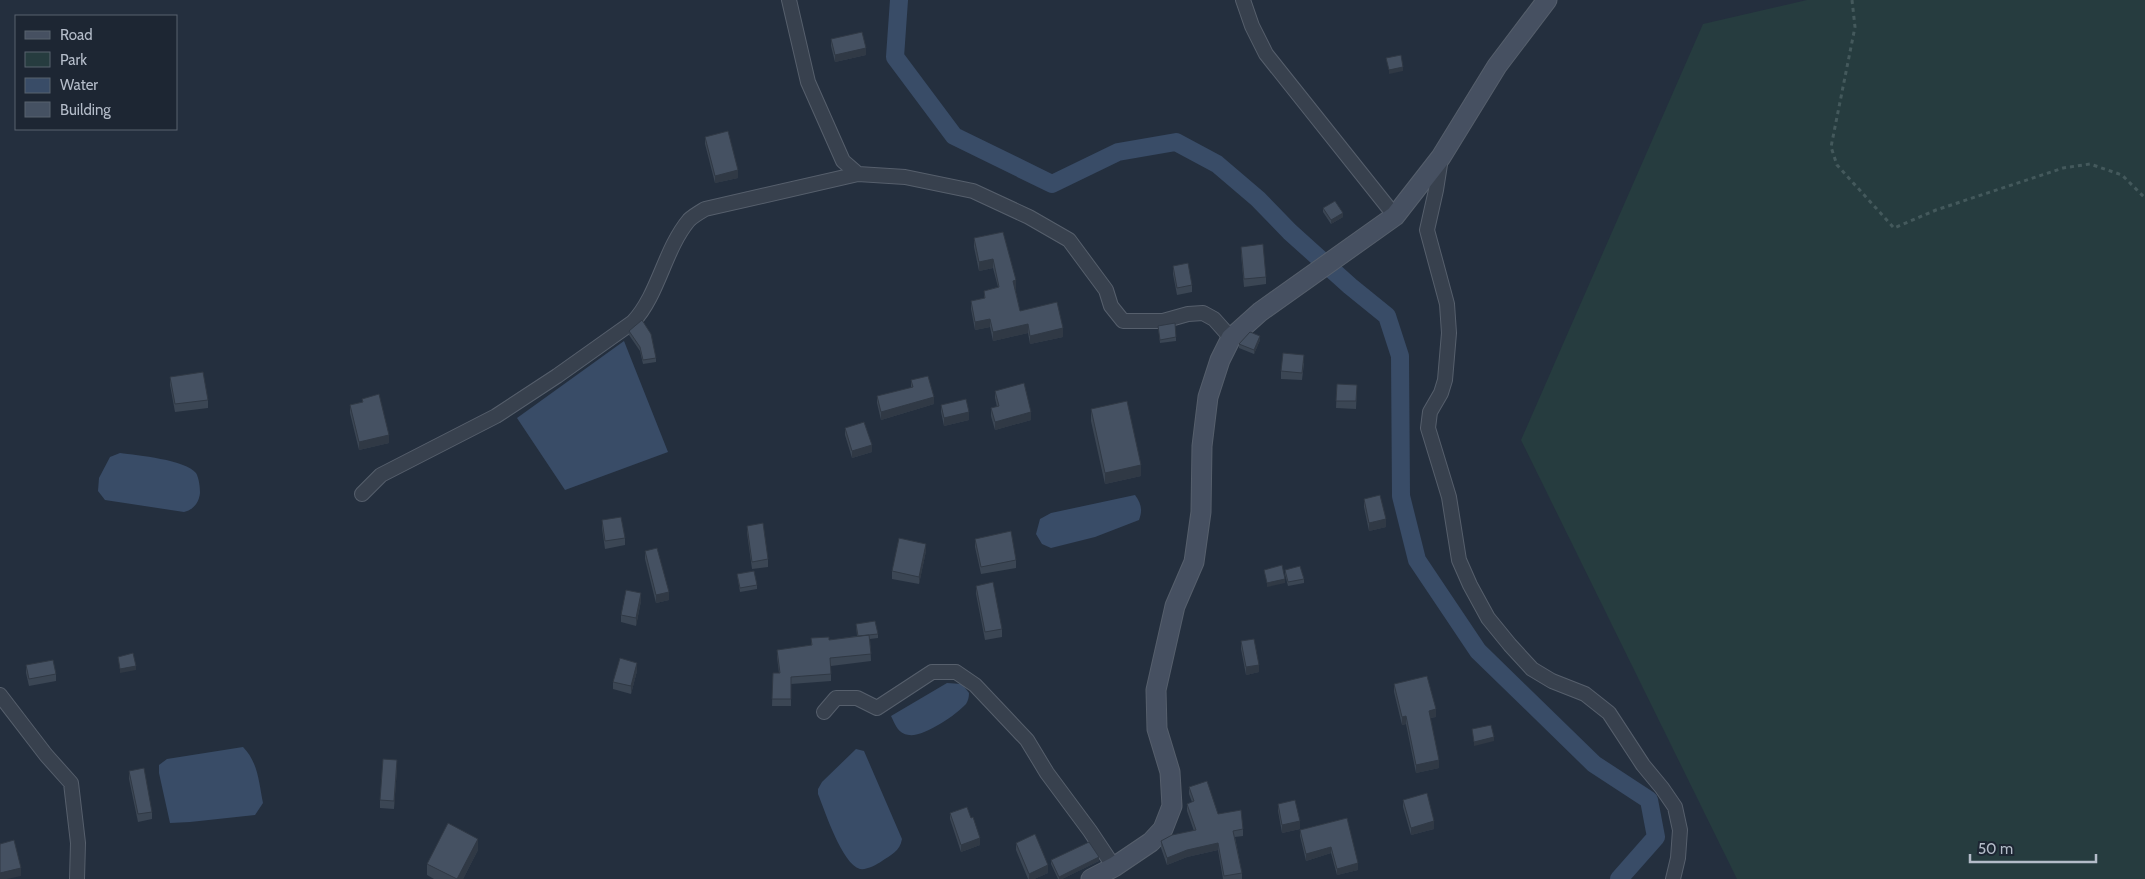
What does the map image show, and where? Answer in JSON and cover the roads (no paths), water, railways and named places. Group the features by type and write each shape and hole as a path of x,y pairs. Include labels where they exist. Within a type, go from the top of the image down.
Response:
{"street":[{"path":"790,0 808,82 843,162 858,174"},
{"path":"1243,0 1252,26 1266,54 1395,216"},
{"path":"1091,879 1114,867 1151,842 1163,829 1172,806 1170,772 1157,729 1156,690 1175,606 1194,562 1201,512 1202,446 1208,397 1220,360 1231,338 1260,312 1395,216 1441,157 1496,66 1547,0"},
{"path":"1441,157 1427,230 1447,304 1449,332 1446,380 1430,412 1428,428 1449,497 1459,560 1488,618 1510,645 1532,669 1585,694 1609,713 1675,807 1680,830 1678,858 1673,879"},
{"path":"362,494 381,475 496,416 557,376 633,322 643,311 666,259 690,219 705,209 858,174 905,176 973,191 1029,217 1069,240 1106,290 1111,306 1123,321 1163,321 1188,314 1203,313 1214,320 1231,338"},
{"path":"824,712 836,698 857,698 877,708 932,672 956,672 975,685 1027,740 1047,773 1114,867"},
{"path":"0,695 46,755 71,782 78,843 77,879"}],"water":[{"path":"624,341 668,452 565,490 517,418"},
{"path":"120,453 172,461 191,468 198,477 200,493 197,503 193,508 184,512 105,500 98,491 99,478 110,457"},
{"path":"1135,495 1141,507 1139,520 1095,537 1051,548 1042,544 1036,534 1040,519 1051,513"},
{"path":"947,683 962,684 969,693 966,704 948,719 923,733 909,735 902,733 891,716"},
{"path":"243,747 252,759 259,780 263,803 255,815 170,823 159,765 167,759"},
{"path":"856,749 864,751 902,839 899,847 892,855 874,866 863,869 853,865 841,848 818,794 818,789 822,782"}],"waterway":[{"path":"899,0 895,57 954,136 1052,184 1118,152 1176,142 1217,164 1258,199 1290,232 1350,286 1387,316 1400,356 1401,496 1417,560 1478,651 1594,764 1649,800 1656,837 1619,879"}]}
